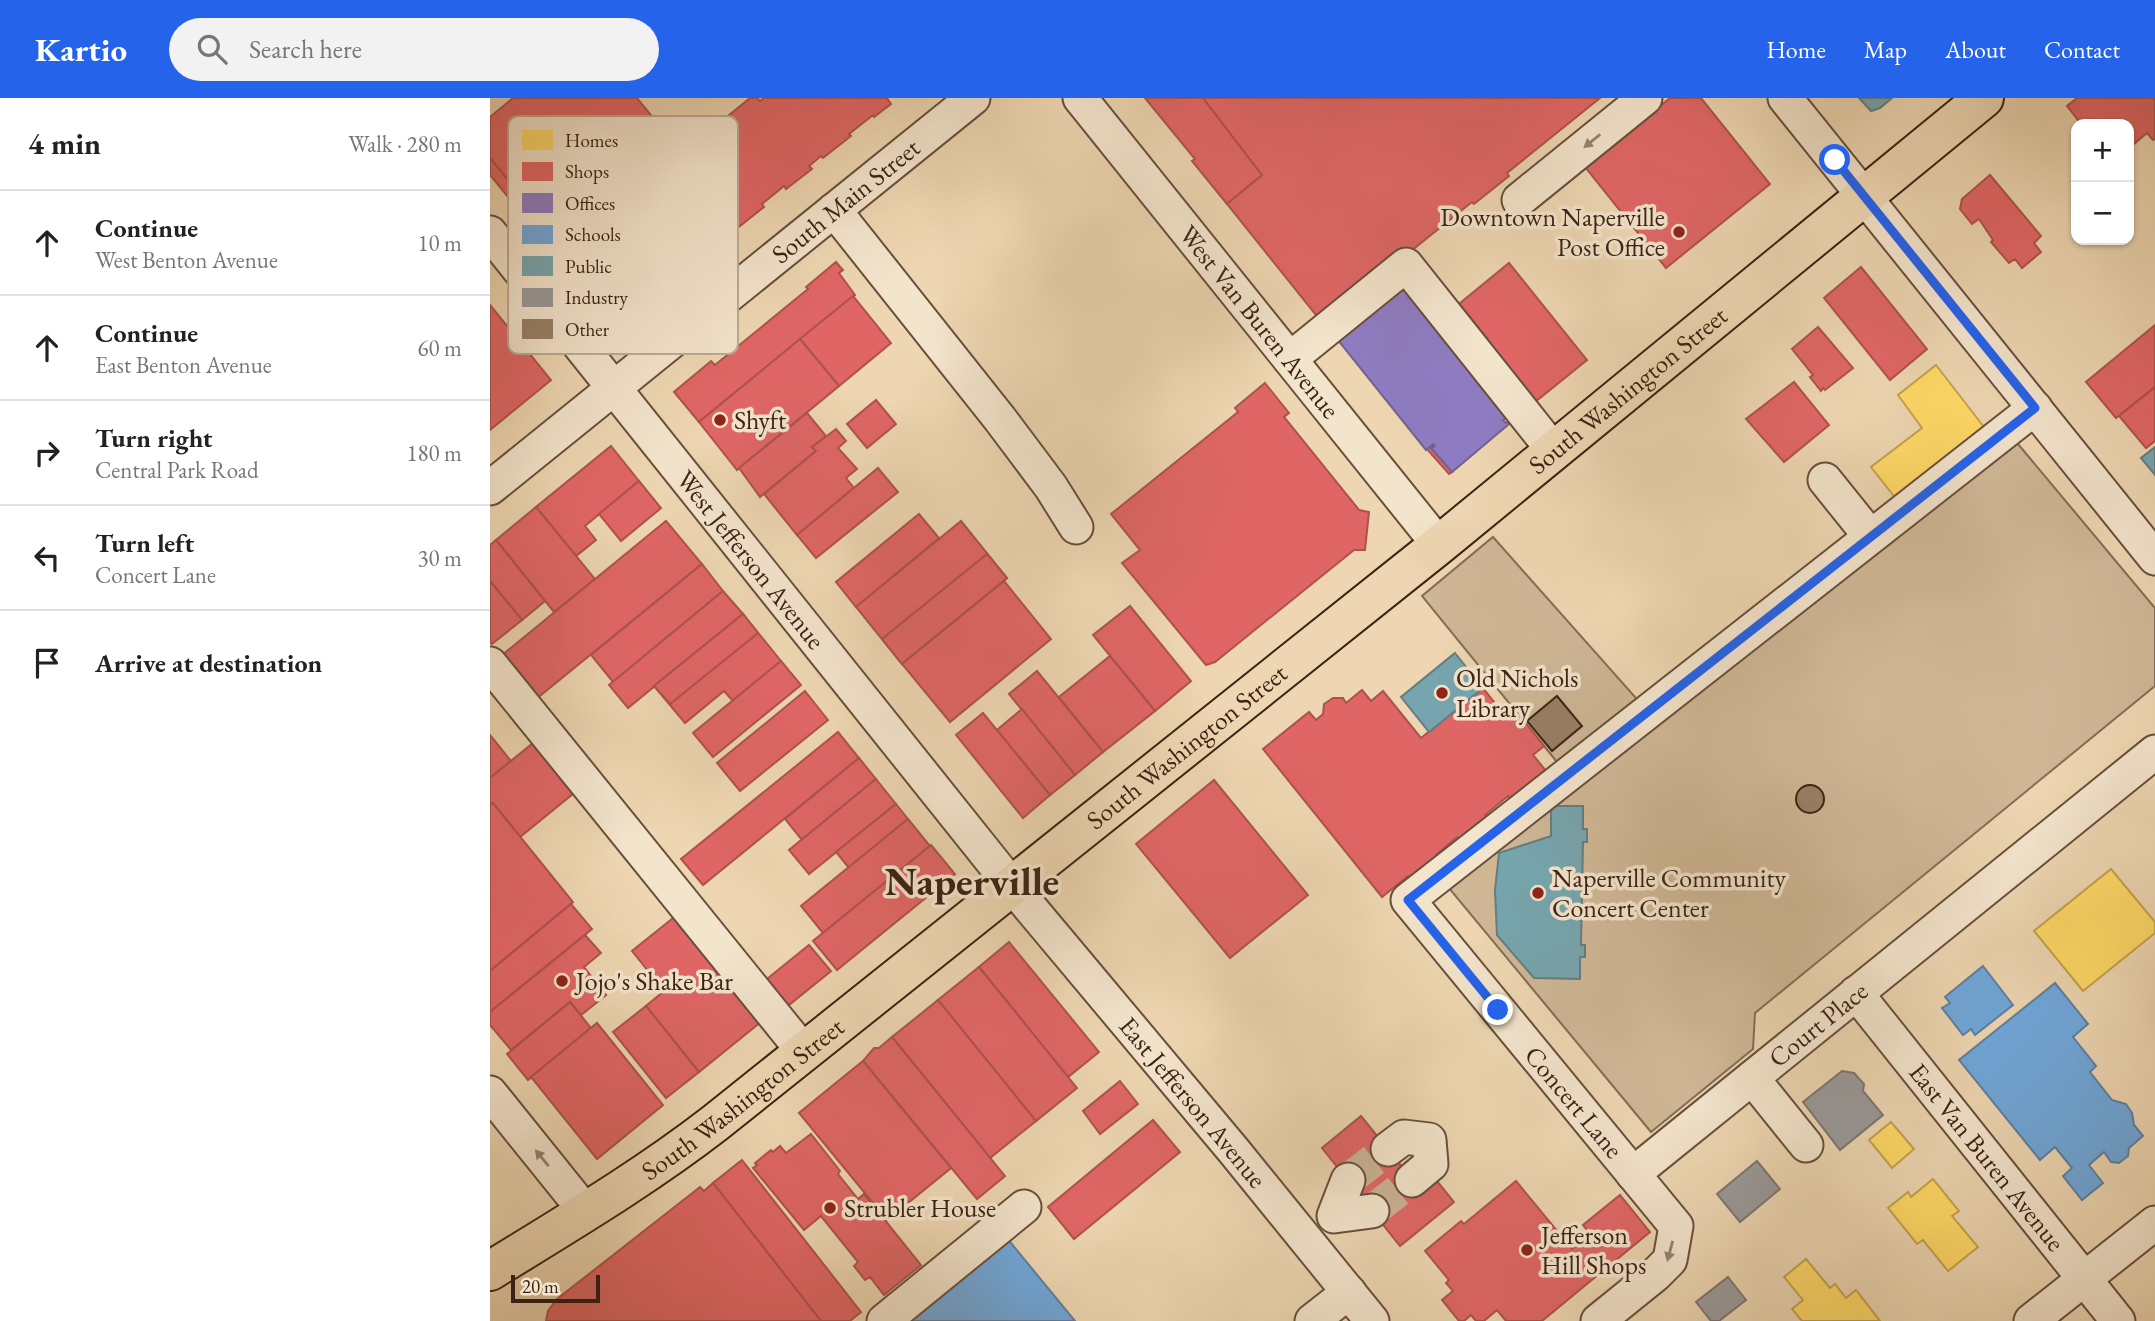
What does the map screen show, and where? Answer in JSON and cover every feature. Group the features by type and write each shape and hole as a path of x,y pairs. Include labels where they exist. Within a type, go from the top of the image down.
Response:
{"main road":[{"name":"South Washington Street","path":"490,1271 692,1140 1439,545 1984,98"}],"street":[{"name":"South Main Street","path":"738,287 973,98"},
{"name":"West Van Buren Avenue","path":"1080,98 1439,545"},
{"path":"1519,200 1645,98"},
{"path":"1785,98 2155,558"},
{"path":"834,210 992,409 1051,487 1076,527"},
{"name":"West Jefferson Avenue","path":"490,233 508,255"},
{"path":"1290,359 1406,265 1555,450"},
{"name":"West Jefferson Avenue","path":"587,354 1012,886"},
{"name":"South Main Street","path":"490,488 655,354"},
{"path":"1825,480 1870,536 2035,408"},
{"name":"Concert Lane","path":"1633,1174 1408,900 1870,536"},
{"path":"490,664 804,1052"},
{"name":"Court Place","path":"1633,1174 2155,752"},
{"name":"East Jefferson Avenue","path":"1012,886 1372,1321"},
{"name":"East Van Buren Avenue","path":"1856,993 2118,1321"},
{"path":"1752,1078 1806,1145"},
{"path":"490,1093 585,1211"},
{"path":"1388,1149 1404,1137 1429,1140 1431,1164 1412,1180"},
{"path":"1598,1321 1670,1260 1676,1226 1633,1174"},
{"path":"1348,1180 1334,1216 1372,1210"},
{"path":"884,1321 1024,1207"},
{"path":"2031,1321 2155,1223"},
{"path":"1312,1321 1349,1292"}],"shaded area":[{"path":"2008,432 2155,608 2155,686 1755,1013 1753,1049 1651,1132 1439,876 1557,762 1422,596 1493,537 1650,714"}],"building: Homes":[{"path":"1936,365 1987,431 1897,500 1871,467 1922,428 1898,395"},
{"path":"2111,869 2155,922 2155,933 2083,991 2034,931"},
{"path":"1891,1122 1914,1149 1892,1168 1869,1140"},
{"path":"1933,1179 1959,1211 1952,1216 1978,1247 1948,1271 1923,1240 1917,1244 1888,1208 1908,1192 1911,1197"},
{"path":"1806,1259 1830,1288 1835,1284 1846,1298 1856,1290 1880,1321 1802,1321 1792,1309 1803,1300 1784,1277"}],"building: Shops":[{"path":"513,98 637,98 652,116 508,116 508,180 490,158 490,117"},
{"path":"750,98 760,101 764,98 887,98 891,104 849,134 851,136 823,158 821,156 809,166 812,169 786,189 784,186 762,204 764,207 738,228 738,116 728,116"},
{"path":"1145,98 1203,98 1262,175 1227,204 1192,161 1195,159"},
{"path":"1203,98 1600,98 1507,173 1509,176 1474,204 1472,202 1365,288 1324,325 1227,204 1262,175"},
{"path":"1670,98 1701,98 1770,184 1666,268 1585,167"},
{"path":"2077,98 2155,98 2155,139 2147,133 2134,144 2134,119 2077,119 2067,106"},
{"path":"490,158 508,180 508,197 490,175"},
{"path":"1990,175 2041,236 2034,243 2041,252 2022,268 2015,259 2009,263 1991,242 1993,240 1979,219 1972,224 1960,209 1962,199"},
{"path":"836,262 843,270 839,273 855,295 699,422 674,392 711,361 715,365 728,354 738,354 738,346 808,289 806,287"},
{"path":"1509,263 1587,360 1530,406 1479,344 1487,338 1459,304"},
{"path":"1861,267 1927,349 1890,380 1824,298"},
{"path":"853,296 891,343 839,386 800,339"},
{"path":"490,305 508,327 508,354 530,354 551,380 490,430"},
{"path":"2155,325 2155,387 2116,418 2086,382"},
{"path":"1818,327 1853,368 1821,391 1810,377 1813,375 1792,349"},
{"path":"800,339 839,386 737,470 699,422"},
{"path":"1794,382 1829,425 1784,462 1746,419"},
{"path":"1265,383 1289,413 1284,417 1359,510 1369,512 1365,550 1354,550 1215,662 1206,665 1122,563 1140,550 1111,514 1238,412 1235,408"},
{"path":"2155,387 2155,441 2146,448 2119,416"},
{"path":"876,400 896,424 867,448 847,424"},
{"path":"807,413 826,436 812,447 816,451 760,497 739,468"},
{"path":"836,429 846,441 838,448 857,469 846,478 854,488 797,535 764,494 816,451 812,447"},
{"path":"1433,444 1435,446 1431,448 1452,472 1449,474 1427,449"},
{"path":"611,446 639,481 585,526 596,540 576,556 536,507"},
{"path":"878,468 898,492 816,558 797,535"},
{"path":"639,481 661,508 621,541 599,514"},
{"path":"536,507 595,579 554,612 496,540"},
{"path":"919,514 939,538 856,607 836,582"},
{"path":"666,521 702,564 536,699 501,656"},
{"path":"961,521 1007,578 902,664 856,607"},
{"path":"496,540 545,601 522,620 490,581 490,545"},
{"path":"987,554 1007,578 902,664 882,639"},
{"path":"702,564 723,591 613,682 591,655"},
{"path":"490,581 522,620 492,644 490,642"},
{"path":"1004,581 1051,639 950,722 902,664"},
{"path":"723,591 743,614 628,708 609,685"},
{"path":"1130,606 1191,681 1155,711 1093,635"},
{"path":"743,614 781,661 733,701 724,691 685,723 654,686"},
{"path":"743,614 758,633 670,704 654,686"},
{"path":"1110,656 1155,711 1103,752 1059,697"},
{"path":"781,661 801,685 713,757 693,733"},
{"path":"1037,671 1103,752 1075,775 1009,694"},
{"path":"1483,688 1503,713 1512,706 1544,746 1533,755 1547,772 1511,800 1508,796 1485,815 1489,819 1460,843 1457,837 1436,855 1438,859 1412,880 1408,876 1382,897 1263,749 1309,712 1316,720 1323,714 1324,704 1333,698 1343,698 1346,703 1362,690 1371,701 1383,691 1421,738"},
{"path":"805,691 828,720 740,791 717,763"},
{"path":"1022,709 1075,775 1050,795 997,730"},
{"path":"983,713 1050,795 1023,818 956,735"},
{"path":"838,732 859,758 703,885 681,859"},
{"path":"490,735 511,761 490,778"},
{"path":"533,743 574,793 520,837 493,803 490,805 490,778"},
{"path":"859,758 876,779 802,840 785,819"},
{"path":"876,779 896,804 809,874 789,850"},
{"path":"1214,780 1308,895 1230,958 1136,844"},
{"path":"493,803 573,902 490,971 490,805"},
{"path":"896,804 908,819 849,868 836,852"},
{"path":"908,819 930,846 823,933 801,906"},
{"path":"931,845 955,874 837,970 813,941"},
{"path":"571,904 592,929 490,1012 490,971"},
{"path":"677,915 762,1021 699,1072 646,1006 664,991 632,951"},
{"name":"Jojo's Shake Bar","path":"585,935 601,953 584,967 606,995 581,1015 570,1002 511,1050 490,1025 490,1012"},
{"path":"1009,942 1099,1052 1068,1077 979,967"},
{"path":"809,945 831,971 784,1009 762,983"},
{"path":"979,967 1077,1088 1036,1121 938,1000"},
{"path":"938,1000 1036,1121 990,1158 892,1037"},
{"path":"570,1002 591,1028 528,1080 507,1054"},
{"path":"646,1006 699,1072 666,1098 613,1032"},
{"path":"597,1023 663,1105 597,1159 531,1077"},
{"path":"892,1037 1005,1176 977,1199 863,1061 874,1048 879,1048"},
{"path":"863,1061 951,1168 887,1220 799,1113"},
{"path":"1120,1081 1138,1104 1100,1134 1083,1111"},
{"path":"1361,1116 1419,1188 1433,1176 1454,1202 1400,1246 1322,1148"},
{"path":"1153,1120 1180,1152 1074,1239 1048,1207"},
{"name":"Strubler House","path":"811,1134 858,1199 864,1194 921,1265 884,1295 870,1277 865,1280 854,1266 858,1262 821,1216 804,1230 753,1168 757,1165 755,1163 771,1150 773,1152 780,1146 786,1153"},
{"path":"742,1160 861,1312 850,1321 821,1321 713,1183"},
{"name":"Jefferson Hill Shops","path":"1516,1181 1572,1249 1590,1234 1583,1225 1620,1195 1650,1232 1542,1321 1506,1321 1497,1310 1484,1321 1476,1321 1471,1315 1464,1321 1459,1321 1442,1300 1453,1291 1446,1283 1449,1280 1425,1251 1461,1221 1464,1224"},
{"path":"713,1183 821,1321 546,1321 548,1311 557,1299 700,1187 704,1191"}],"building: Offices":[{"path":"1408,281 1514,411 1503,420 1506,423 1514,417 1515,419 1452,472 1431,448 1435,446 1433,444 1426,450 1337,339"}],"building: Schools":[{"path":"1983,966 2013,1005 1975,1035 1971,1029 1963,1035 1942,1008 1950,1003 1945,997"},
{"path":"2055,983 2088,1024 2073,1037 2096,1066 2090,1072 2112,1100 2126,1104 2132,1113 2134,1125 2143,1136 2129,1148 2128,1156 2119,1163 2111,1162 2104,1152 2089,1165 2103,1183 2082,1200 2063,1176 2072,1168 2055,1147 2040,1160 1959,1060"},
{"path":"1006,1237 1075,1321 904,1321"}],"building: Public":[{"path":"1859,98 1892,98 1880,108 1871,111"},
{"path":"2155,447 2155,475 2141,458"},
{"name":"Old Nichols Library","path":"1455,653 1483,688 1429,732 1401,697"},
{"name":"Naperville Community Concert Center","path":"1551,806 1583,806 1583,829 1587,829 1587,842 1583,842 1581,945 1585,945 1585,957 1580,957 1580,979 1534,978 1497,935 1495,890 1499,853 1551,836"}],"building: Industry":[{"path":"1842,1071 1854,1073 1864,1084 1863,1091 1883,1115 1840,1150 1803,1102"},
{"path":"1757,1161 1780,1189 1740,1222 1717,1194"},
{"path":"1728,1277 1746,1300 1719,1321 1711,1321 1696,1302"}],"building: Other":[{"path":"1557,696 1582,726 1552,751 1527,721"},
{"path":"1810,785 1820,789 1824,799 1820,809 1810,813 1800,809 1796,799 1800,789"}],"tunnel":[{"path":"1348,1180 1388,1149"},
{"path":"1372,1211 1412,1180"}],"place":[{"name":"Downtown Naperville Post Office","path":"1679,232"},
{"name":"Shyft","path":"720,420"},
{"name":"Old Nichols Library","path":"1442,693"},
{"name":"Naperville Community Concert Center","path":"1538,893"},
{"name":"Jojo's Shake Bar","path":"562,981"},
{"name":"Strubler House","path":"830,1208"},
{"name":"Jefferson Hill Shops","path":"1527,1250"}],"district":[{"name":"Naperville","path":"972,881"}],"route":[{"path":"1498,1010 1408,900 2035,408 1835,160"}]}
